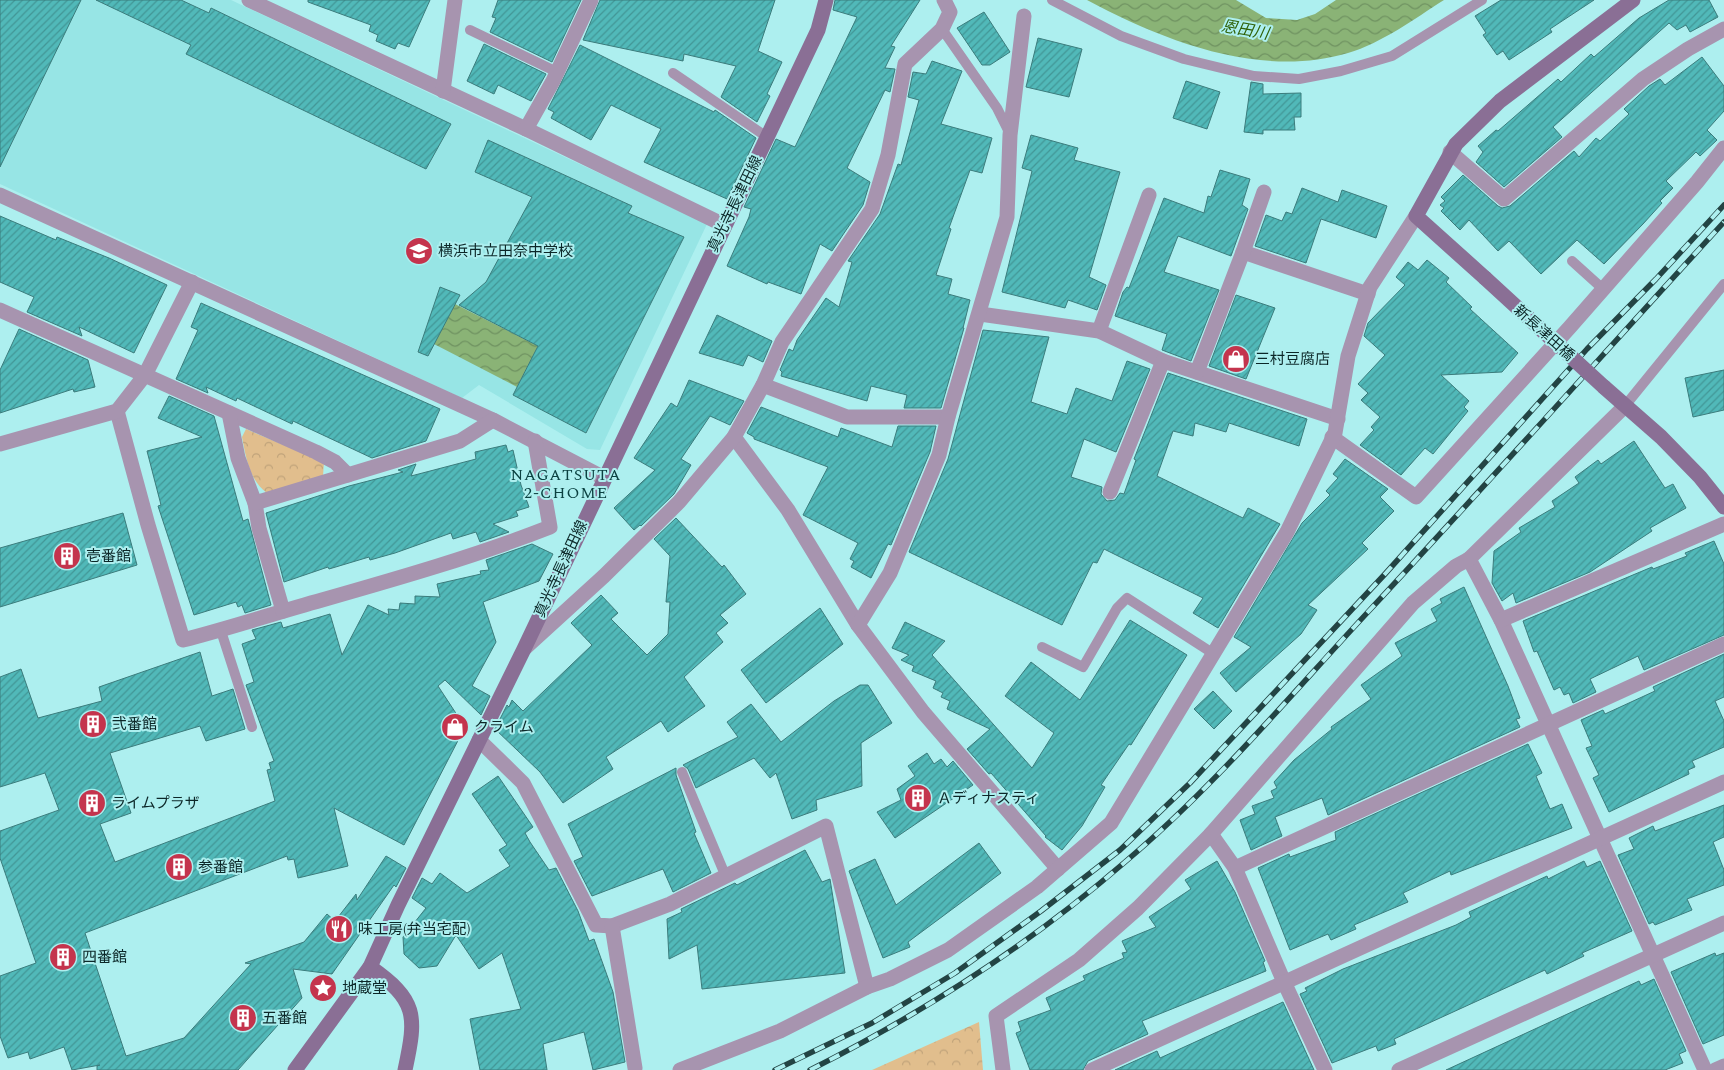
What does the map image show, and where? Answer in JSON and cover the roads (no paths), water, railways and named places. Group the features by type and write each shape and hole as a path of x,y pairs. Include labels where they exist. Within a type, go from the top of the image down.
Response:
{"main road":[{"name":"真光寺長津田線","path":"295,1070 370,967 398,905 524,649 818,30 826,0"},
{"path":"1416,216 1456,144 1500,101 1633,0"},
{"name":"新長津田橋","path":"1416,216 1624,407 1660,437 1700,477 1724,507"},
{"path":"370,967 400,989 410,1009 412,1034 405,1070"}],"street":[{"path":"250,0 526,129 724,225"},
{"path":"444,91 455,0"},
{"path":"526,129 557,72 591,0"},
{"path":"524,649 604,576 679,502 734,437 763,385 782,342 872,209 888,154 904,64 942,29 950,12 944,0"},
{"path":"858,625 890,573 939,455 948,417 980,314 1007,217 1010,135 1024,16"},
{"path":"1450,152 1504,199 1643,79 1688,49 1724,29"},
{"path":"1332,437 1416,497 1603,289 1697,182 1724,148"},
{"path":"1197,372 1264,192"},
{"path":"0,194 493,420 604,478"},
{"path":"1099,331 1149,195"},
{"path":"680,1070 780,1031 867,987 890,979 948,950 1037,887 1111,823 1287,532 1332,437 1338,419 1348,356 1368,294 1416,216"},
{"path":"1243,252 1368,294"},
{"path":"0,444 117,411 145,375 192,282"},
{"path":"1,312 316,452 335,462 348,475"},
{"path":"980,314 1099,331 1164,361 1338,419"},
{"path":"1110,492 1164,361"},
{"path":"763,385 847,417 948,417"},
{"path":"1003,1070 996,1016 1079,960 1138,908 1211,834 1413,603 1456,566 1469,559 1624,407"},
{"path":"117,411 148,525 183,640 494,549 550,527 535,441"},
{"path":"230,413 238,458 255,503 259,528 283,611"},
{"path":"255,503 460,441 493,420"},
{"path":"734,437 788,510 858,625 923,712 1058,869"},
{"path":"1501,620 1724,524"},
{"path":"1469,559 1501,620 1546,724 1601,838 1652,956 1705,1070"},
{"path":"1235,868 1724,644"},
{"path":"480,740 523,783 596,925 612,926 670,904 826,826 867,987"},
{"path":"1092,1070 1724,782"},
{"path":"1211,834 1235,868 1284,982 1325,1070"},
{"path":"1399,1070 1724,923"},
{"path":"612,926 635,1068"},
{"path":"1715,1070 1724,1066"}],"lane":[{"path":"1052,0 1121,36 1184,59 1254,76 1299,79 1342,71 1392,56 1482,0"},
{"path":"942,29 997,108 1010,135"},
{"path":"470,30 557,72"},
{"path":"673,73 767,137"},
{"path":"1572,261 1603,289"},
{"path":"1624,407 1724,284"},
{"path":"1042,647 1082,667 1116,608 1127,598 1214,654"},
{"path":"221,630 252,728"},
{"path":"682,772 726,877"}],"water":[{"name":"恩田川","path":"1087,0 1236,0 1266,18 1297,20 1315,14 1336,0 1444,0 1398,30 1361,49 1315,60 1281,61 1213,52 1180,42"},
{"path":"455,304 538,346 517,387 434,344"}],"railway":[{"path":"775,1070 872,1023 955,973 1041,911 1120,850 1190,783 1385,574 1587,349 1656,279 1724,205"},
{"path":"810,1070 893,1025 974,976 1051,922 1157,834 1249,742 1724,222"}],"place":[{"name":"横浜市立田奈中学校","path":"419,251"},
{"name":"三村豆腐店","path":"1236,359"},
{"name":"壱番館","path":"67,556"},
{"name":"弐番館","path":"93,724"},
{"name":"クライム","path":"455,727"},
{"name":"Ａディナスティ","path":"918,798"},
{"name":"ライムプラザ","path":"92,803"},
{"name":"参番館","path":"179,867"},
{"name":"味工房(弁当宅配)","path":"339,929"},
{"name":"四番館","path":"63,957"},
{"name":"地蔵堂","path":"323,988"},
{"name":"五番館","path":"243,1018"}],"district":[{"name":"NAGATSUTA 2-CHOME","path":"566,484"}]}
